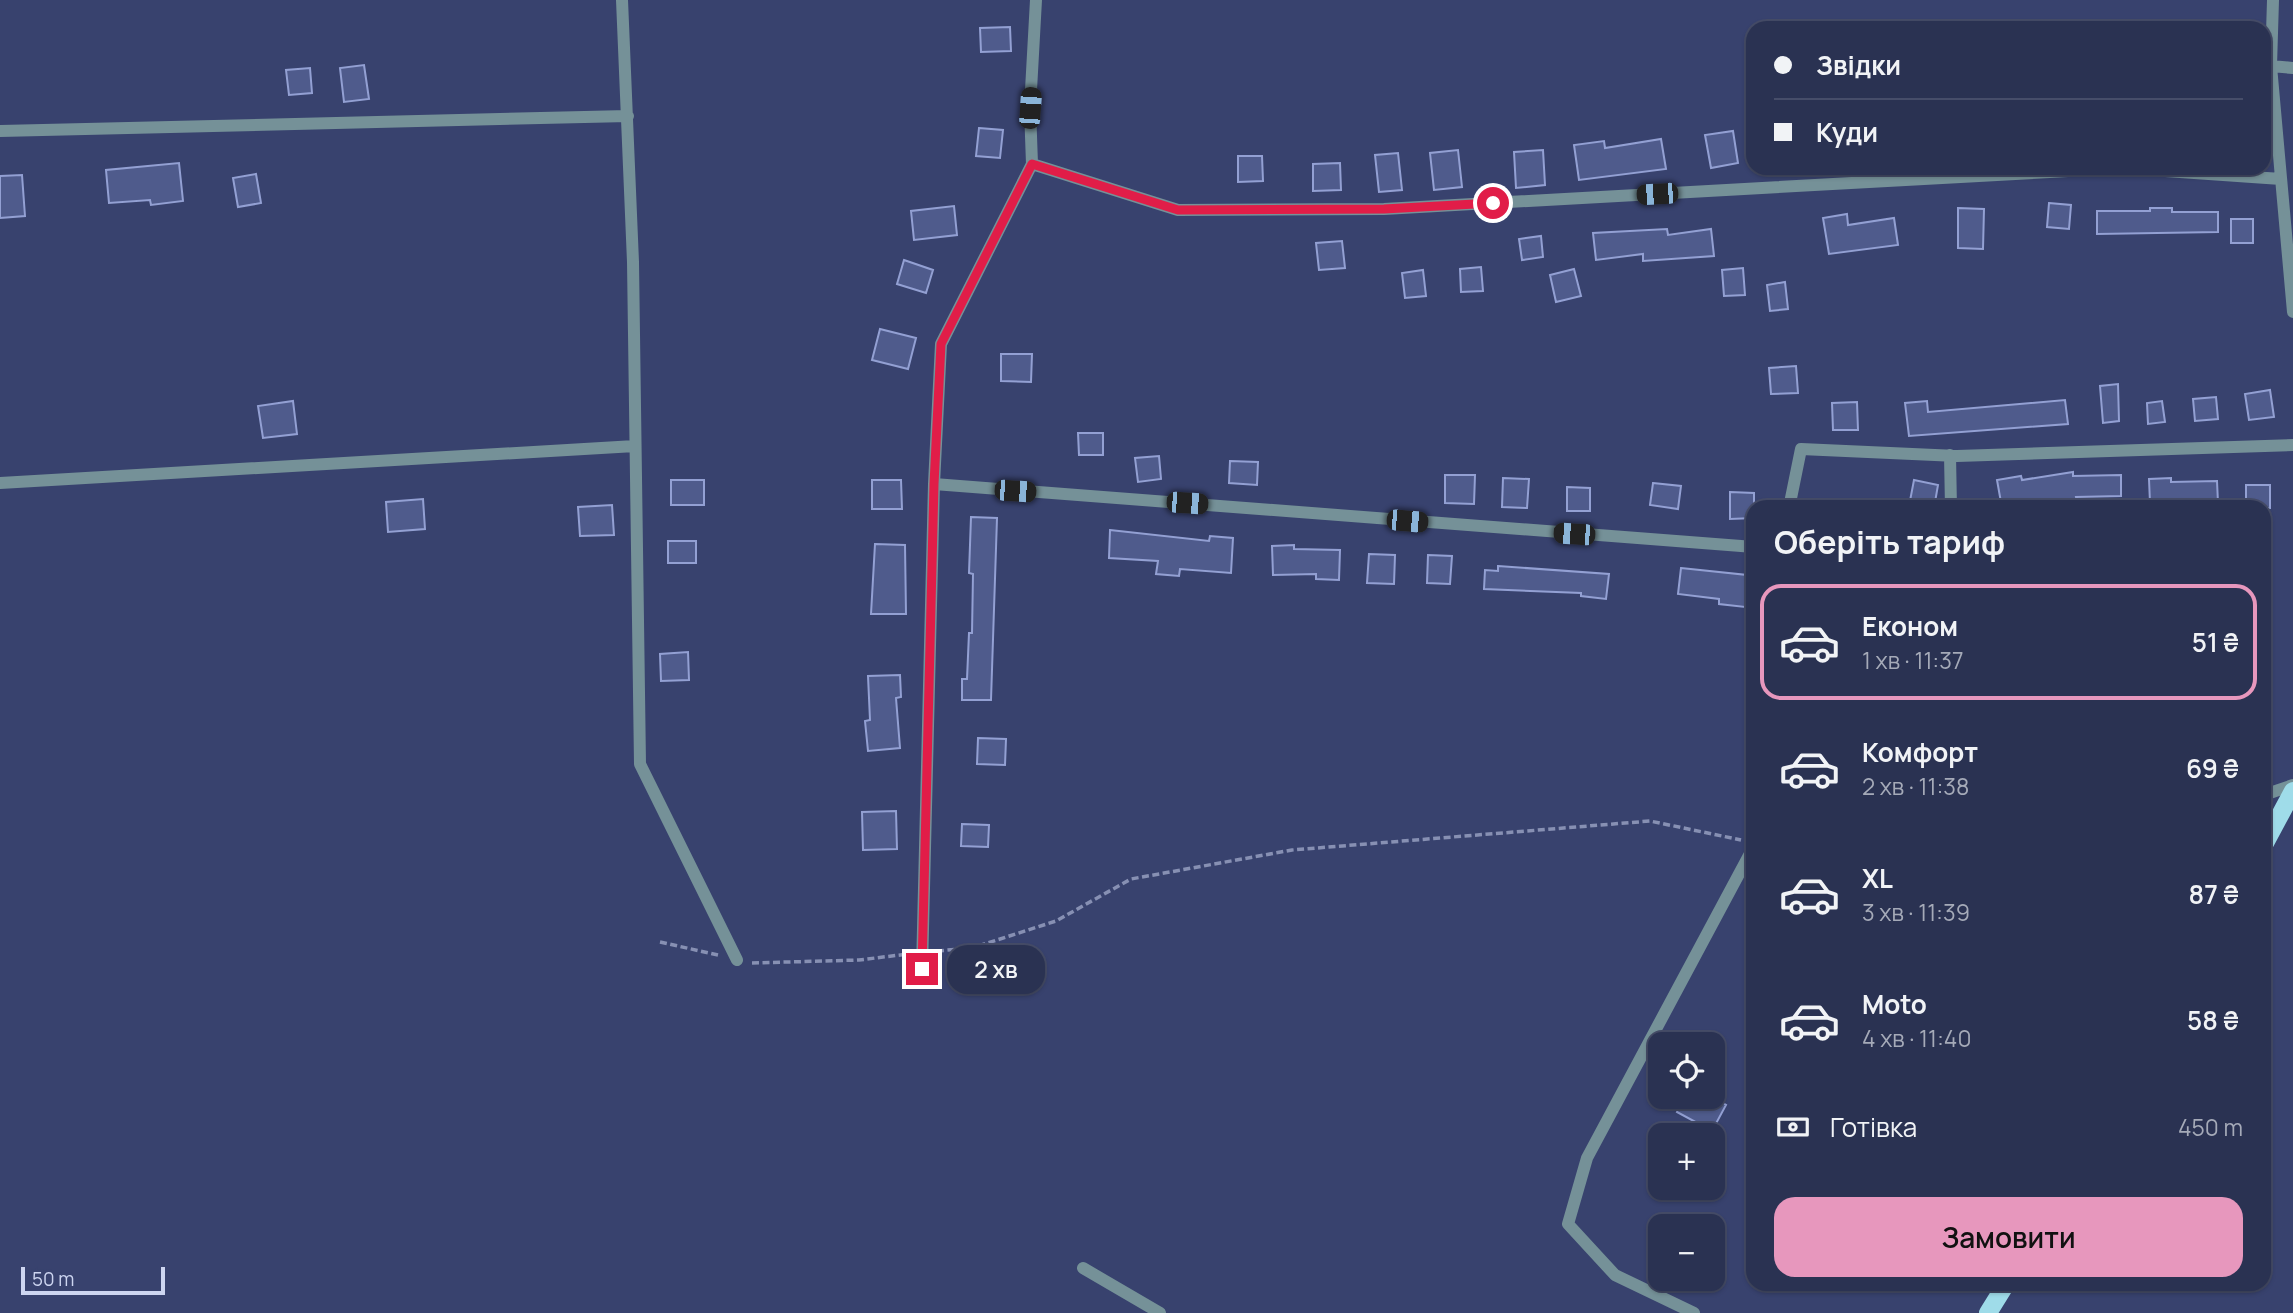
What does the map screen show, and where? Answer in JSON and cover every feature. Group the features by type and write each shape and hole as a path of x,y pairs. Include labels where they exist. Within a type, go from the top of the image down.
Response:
{"main road":[{"path":"2271,832 2293,791"},
{"path":"1989,1313 2002,1291"}],"street":[{"path":"622,0 628,116 640,764 737,960"},
{"path":"922,969 934,484 941,344 1032,164 1030,108 1036,0"},
{"path":"2273,0 2272,66 2293,312"},
{"path":"2272,66 2293,68"},
{"path":"0,131 628,116"},
{"path":"1032,164 1178,210 1384,209 1996,175"},
{"path":"2223,175 2281,179"},
{"path":"1791,500 1801,449 1950,455 2293,445"},
{"path":"0,482 635,446"},
{"path":"1950,455 1951,500"},
{"path":"934,484 1746,546"},
{"path":"2271,792 2293,785"},
{"path":"1694,1313 1615,1275 1568,1224 1587,1158 1746,859"},
{"path":"1083,1268 1160,1313"}],"path":[{"path":"660,942 760,965 859,960 972,948 1056,921 1131,879 1292,850 1650,821 1746,842"}],"building":[{"path":"1010,27 1011,51 981,52 980,28"},
{"path":"364,65 369,99 344,102 340,68"},
{"path":"310,68 312,93 289,95 286,70"},
{"path":"979,128 1003,130 1000,158 976,156"},
{"path":"1733,131 1738,163 1711,168 1705,135"},
{"path":"1661,139 1666,169 1579,180 1574,145 1604,141 1605,148"},
{"path":"1458,150 1462,187 1434,190 1430,153"},
{"path":"1543,150 1545,185 1516,188 1514,152"},
{"path":"1398,153 1402,190 1379,192 1375,155"},
{"path":"1238,156 1262,156 1263,181 1238,182"},
{"path":"179,163 183,201 151,205 150,200 109,203 106,170"},
{"path":"1340,163 1341,190 1313,191 1313,164"},
{"path":"256,174 261,203 238,207 233,178"},
{"path":"22,175 25,216 0,218 0,176"},
{"path":"2049,203 2071,205 2069,229 2047,227"},
{"path":"954,206 957,235 914,240 911,211"},
{"path":"1958,208 1984,209 1983,249 1958,248"},
{"path":"2150,208 2172,208 2172,212 2218,212 2218,232 2097,234 2097,211 2150,211"},
{"path":"1847,214 1848,225 1894,218 1898,245 1829,254 1823,218"},
{"path":"2231,219 2253,219 2253,243 2231,243"},
{"path":"1667,229 1668,235 1711,229 1714,256 1643,261 1643,254 1596,260 1593,233"},
{"path":"1541,236 1543,257 1522,260 1519,239"},
{"path":"1342,241 1345,268 1319,270 1316,243"},
{"path":"904,260 933,270 926,293 897,284"},
{"path":"1481,267 1483,291 1461,292 1460,269"},
{"path":"1743,268 1745,295 1724,296 1722,270"},
{"path":"1574,269 1581,296 1556,302 1550,275"},
{"path":"1423,270 1426,296 1405,298 1402,273"},
{"path":"1785,282 1788,309 1770,311 1767,285"},
{"path":"880,329 916,338 908,369 872,360"},
{"path":"1001,354 1032,354 1031,382 1001,381"},
{"path":"1796,366 1798,393 1771,394 1769,368"},
{"path":"2118,384 2119,421 2103,423 2100,386"},
{"path":"2270,390 2274,417 2249,420 2245,394"},
{"path":"2216,397 2218,419 2195,421 2193,399"},
{"path":"2065,400 2068,424 1909,436 1905,403 1927,401 1928,412"},
{"path":"293,401 297,434 263,438 258,406"},
{"path":"2162,401 2165,422 2148,424 2147,403"},
{"path":"1857,402 1858,430 1833,430 1832,403"},
{"path":"1078,433 1103,433 1103,455 1079,455"},
{"path":"1159,456 1161,479 1138,482 1135,458"},
{"path":"1230,461 1258,462 1257,485 1229,483"},
{"path":"2073,472 2073,476 2121,475 2121,496 2076,497 2077,500 2001,500 1997,480 2021,476 2022,480"},
{"path":"1445,475 1475,475 1474,504 1445,503"},
{"path":"1503,478 1529,479 1527,508 1502,507"},
{"path":"2171,478 2171,482 2217,481 2218,500 2150,500 2149,479"},
{"path":"671,480 704,480 704,505 671,505"},
{"path":"872,480 901,480 902,509 872,509"},
{"path":"1914,480 1938,485 1935,500 1910,500"},
{"path":"1653,483 1681,486 1678,509 1650,505"},
{"path":"2246,485 2270,485 2270,500 2246,500"},
{"path":"1567,487 1590,488 1590,511 1567,511"},
{"path":"1730,492 1754,493 1754,500 1746,500 1746,518 1730,519"},
{"path":"423,499 425,529 388,532 386,502"},
{"path":"612,505 614,535 580,536 578,507"},
{"path":"971,517 997,518 991,700 962,700 962,679 967,679 969,633 972,633 973,574 969,573"},
{"path":"1110,530 1209,541 1210,536 1233,538 1231,573 1180,569 1179,576 1156,574 1158,561 1109,558"},
{"path":"668,541 696,541 696,563 668,563"},
{"path":"875,544 905,545 906,614 871,614"},
{"path":"1294,545 1294,549 1340,550 1339,580 1316,579 1316,574 1273,575 1272,546"},
{"path":"1369,554 1395,555 1394,584 1367,583"},
{"path":"1428,555 1452,556 1450,584 1427,583"},
{"path":"1498,566 1609,574 1606,599 1581,596 1581,593 1484,589 1485,570 1498,571"},
{"path":"1681,568 1746,575 1745,607 1719,604 1719,599 1678,594"},
{"path":"688,652 689,680 661,681 660,654"},
{"path":"900,675 901,697 896,698 900,748 868,751 865,721 870,720 868,676"},
{"path":"978,738 1006,739 1005,765 977,764"},
{"path":"896,811 897,849 863,850 862,812"},
{"path":"962,824 989,825 988,847 961,846"},
{"path":"1679,1109 1724,1109 1716,1123 1697,1123 1677,1112"}],"route":[{"path":"922,969 934,484 941,344 1032,164 1178,210 1384,209 1493,203"}]}
